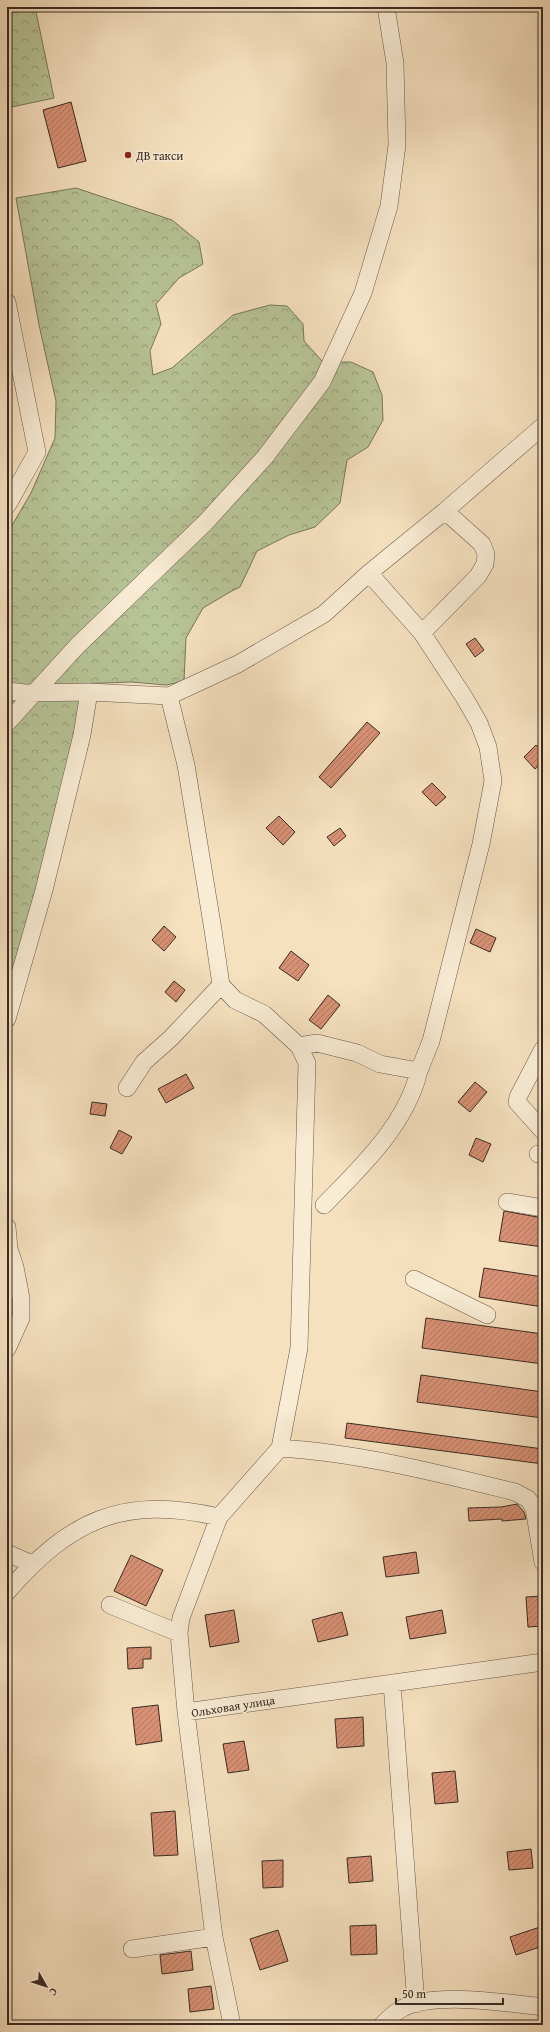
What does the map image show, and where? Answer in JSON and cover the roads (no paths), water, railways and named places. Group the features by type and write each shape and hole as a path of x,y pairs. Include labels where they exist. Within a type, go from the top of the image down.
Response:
{"street":[{"path":"7,723 77,646 215,512 265,457 322,382 363,293 389,206 397,145 395,63 386,7"},
{"path":"7,302 37,452 7,506"},
{"path":"7,691 35,693 90,692 169,696 238,664 324,614 369,573 445,511 543,426"},
{"path":"422,633 478,576 485,564 486,554 482,544 445,511"},
{"path":"324,1205 376,1151 400,1114 416,1085 419,1071 431,1041 480,844 493,781 488,747 479,723 448,671 422,633 369,573"},
{"path":"7,1019 44,890 82,735 90,692"},
{"path":"169,696 186,765 213,930 220,986 235,1000 264,1014 299,1046 308,1063 299,1348 280,1448 218,1517 181,1618 179,1633 186,1712"},
{"path":"127,1088 144,1062 171,1038 220,986"},
{"path":"299,1046 317,1043 357,1053 380,1064 419,1071"},
{"path":"543,1049 518,1097 517,1102 543,1131"},
{"path":"506,1202 543,1208"},
{"path":"7,1227 9,1249 15,1267 21,1298 21,1318 7,1349"},
{"path":"414,1279 487,1315"},
{"path":"280,1448 306,1450 400,1466 515,1492 528,1499 534,1508 543,1562"},
{"path":"7,1592 32,1564 57,1542 88,1523 127,1511 162,1509 198,1512 218,1517"},
{"path":"7,1553 32,1564"},
{"path":"110,1605 179,1633"},
{"name":"Ольховая улица","path":"232,2025 214,1937 186,1712 543,1662"},
{"path":"392,1684 416,2004"},
{"path":"132,1949 214,1937"},
{"path":"382,2025 401,2010 416,2004 433,2001 487,2001 543,2007"}],"place":[{"name":"ДВ такси","path":"128,155"}]}
